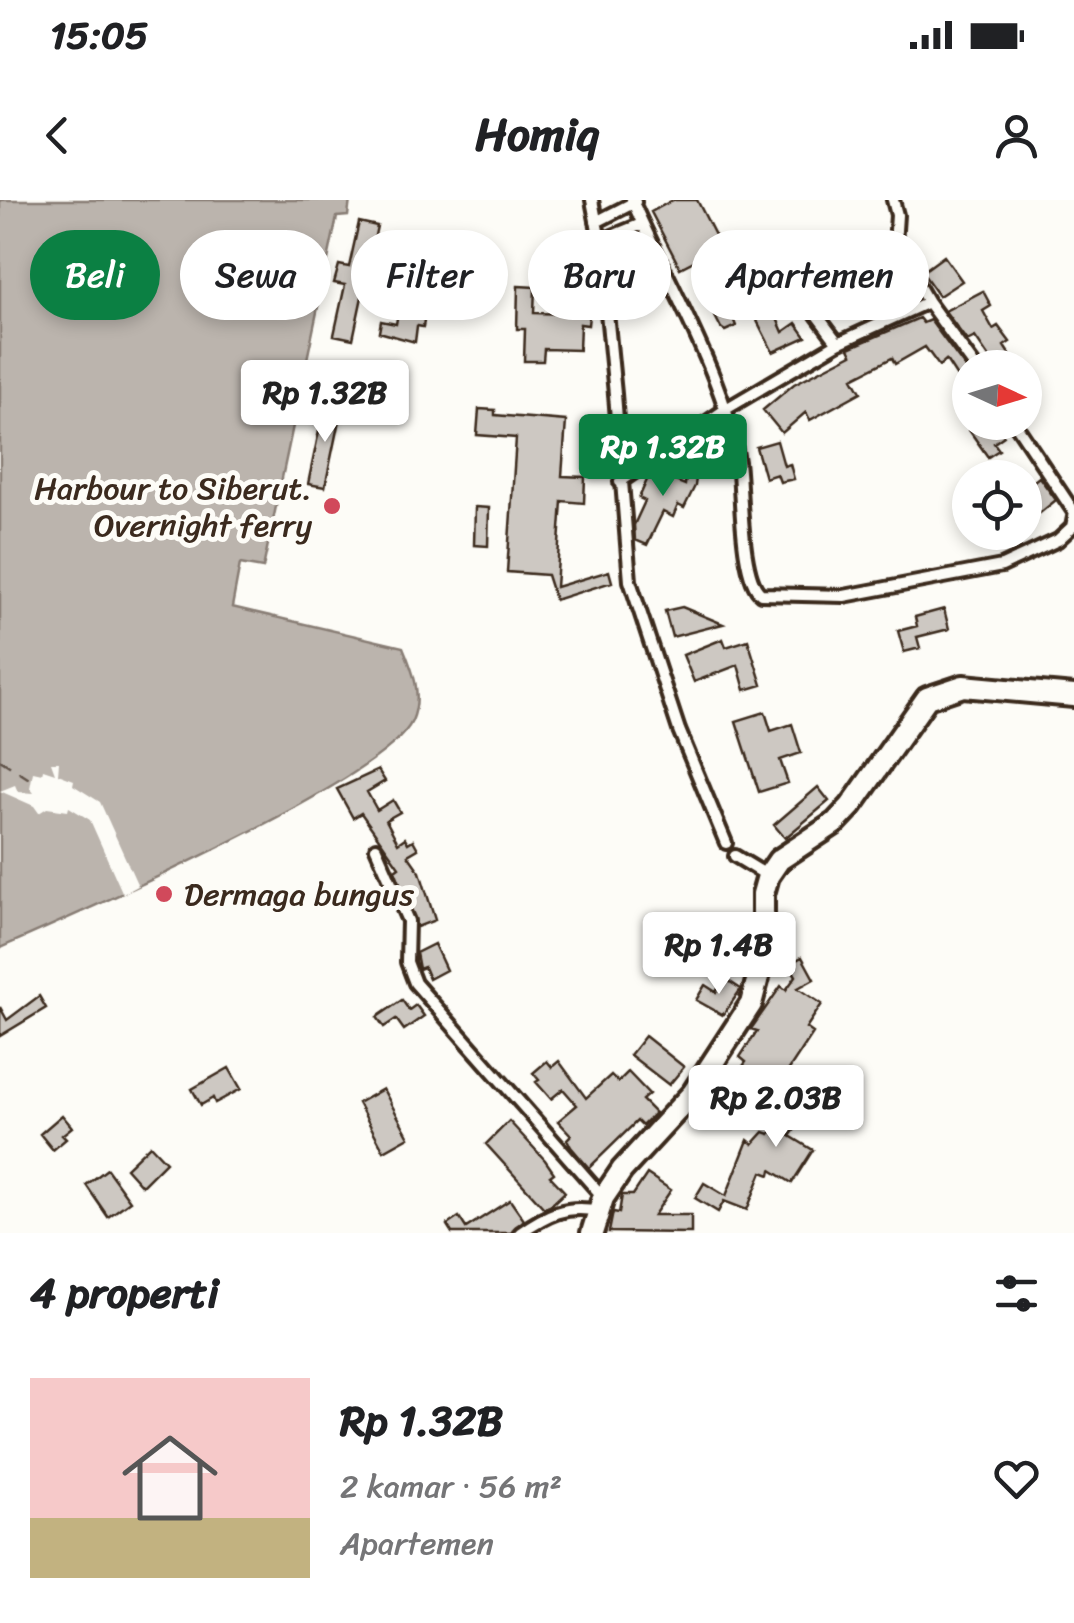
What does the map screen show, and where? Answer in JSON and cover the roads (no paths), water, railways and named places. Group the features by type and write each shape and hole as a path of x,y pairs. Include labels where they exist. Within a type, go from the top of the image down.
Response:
{"highway":[{"path":"592,1233 600,1204 640,1152 694,1094 750,1004 763,958 763,894 768,876 779,860 843,814 926,698 963,686 1074,696"}],"street":[{"path":"592,200 598,230"},
{"path":"893,200 896,230"},
{"path":"596,222 635,201 726,409 737,457 748,578 760,594 844,596 1002,566 1058,540 1072,527 1074,515 1026,440"},
{"path":"627,230 642,224"},
{"path":"929,303 963,350"},
{"path":"607,320 633,590 679,730 726,843"},
{"path":"821,320 838,343"},
{"path":"620,482 726,409 838,343 888,320"},
{"path":"376,848 408,921 407,962 415,983 600,1204"},
{"path":"735,856 768,876"},
{"path":"520,1233 565,1209 600,1204"}],"place":[{"name":"Harbour to Siberut. Overnight ferry","path":"332,506"},
{"name":"Dermaga bungus","path":"164,894"}]}
